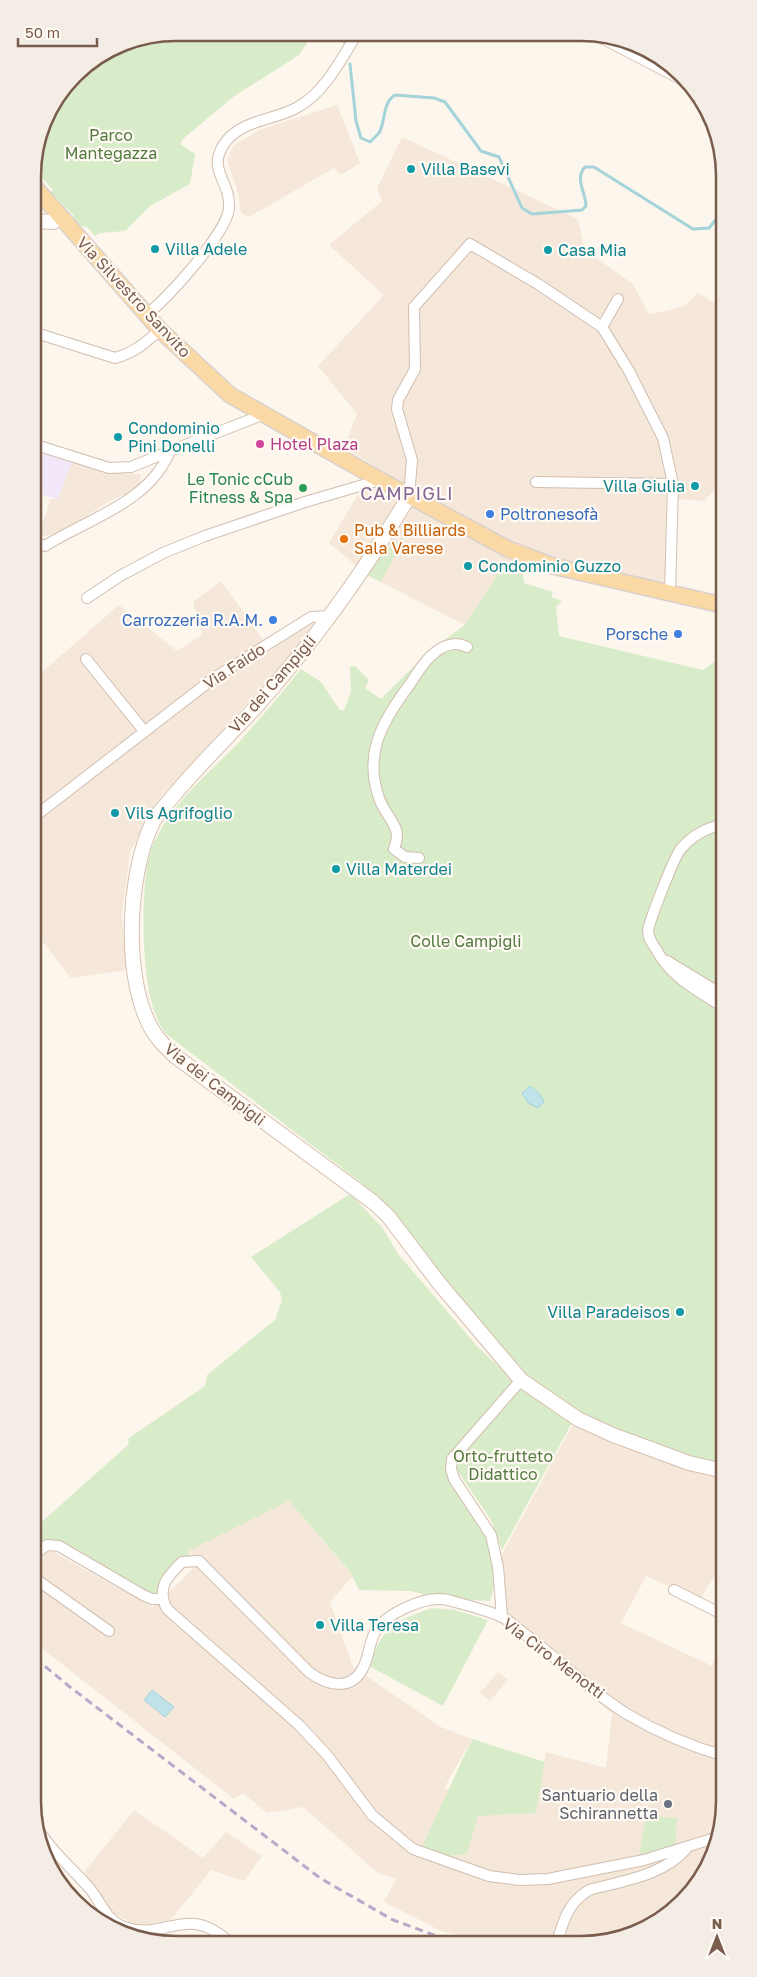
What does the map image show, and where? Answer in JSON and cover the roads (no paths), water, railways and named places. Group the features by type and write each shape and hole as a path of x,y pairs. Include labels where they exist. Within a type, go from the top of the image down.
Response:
{"main road":[{"name":"Via Silvestro Sanvito","path":"42,196 160,330 230,395 262,415 508,549 541,563 716,603"}],"street":[{"path":"147,314 171,294 227,218 229,200 217,168 220,152 228,140 247,126 298,107 310,98 330,77 349,42"},
{"path":"629,50 656,64"},
{"path":"42,221 53,222 61,218"},
{"path":"409,496 412,460 397,409 398,400 415,370 414,307 470,244 538,284 602,327 629,371 663,438 672,484 670,592"},
{"path":"602,327 618,299"},
{"path":"42,335 114,358 127,355 160,330"},
{"path":"42,447 115,468 130,467 262,415"},
{"path":"42,545 45,546 138,494 154,480 164,465 170,451"},
{"path":"87,598 120,576 163,553 205,536 305,502 380,480"},
{"path":"536,482 672,484"},
{"name":"Via dei Campigli","path":"409,496 330,616 255,708 188,778 154,820 141,850 130,918 137,984 146,1016 156,1037 175,1056 373,1202 388,1216 439,1283 521,1380 578,1419 613,1435 689,1463 715,1469"},
{"name":"Via Faido","path":"42,811 214,678 311,617 330,616"},
{"path":"419,858 405,857 394,849 398,840 398,831 379,798 374,771 376,742 392,708 418,670 433,654 450,644 461,644 467,647"},
{"path":"86,659 144,731"},
{"path":"715,1002 681,980 659,957 650,940 648,930 680,850 698,834 716,826"},
{"path":"659,957 716,991"},
{"path":"502,1617 498,1567 491,1535 454,1478 451,1469 452,1459 521,1380"},
{"path":"41,1549 47,1545 59,1546 143,1595 152,1599 162,1599 167,1609 299,1725 327,1755 372,1815 413,1849 489,1876 548,1880 686,1849 710,1841"},
{"name":"Via Ciro Menotti","path":"162,1599 162,1586 182,1562 199,1561 309,1672 322,1682 340,1685 350,1683 357,1678 364,1668 375,1633 388,1618 405,1608 442,1599 502,1617 627,1714 679,1741 715,1753"},
{"path":"41,1583 109,1631"},
{"path":"674,1590 715,1611"},
{"path":"559,1936 565,1916 573,1902 589,1890 666,1866 678,1858 686,1849"},
{"path":"51,1851 91,1891 107,1915 117,1922"},
{"path":"131,1928 145,1930 188,1923 200,1924 211,1927 222,1936"}],"water":[{"path":"530,1086 539,1093 544,1102 538,1108 528,1103 522,1093"},
{"path":"152,1690 174,1707 165,1717 144,1700"}],"waterway":[{"path":"350,64 356,121 361,138 370,142 379,133 386,107 395,95 434,98 445,102 481,151 499,157 522,208 532,214 582,210 586,206 580,181 582,172 585,167 594,167 693,229 709,228 716,219"}],"railway":[{"path":"41,1663 320,1878 393,1920 437,1936"}],"place":[{"name":"Villa Basevi","path":"411,169"},
{"name":"Villa Adele","path":"155,249"},
{"name":"Casa Mia","path":"548,250"},
{"name":"Condominio Pini Donelli","path":"118,437"},
{"name":"Hotel Plaza","path":"260,444"},
{"name":"Villa Giulia","path":"695,486"},
{"name":"Le Tonic cCub Fitness & Spa","path":"303,488"},
{"name":"Poltronesofà","path":"490,514"},
{"name":"Pub & Billiards Sala Varese","path":"344,539"},
{"name":"Condominio Guzzo","path":"468,566"},
{"name":"Carrozzeria R.A.M.","path":"273,620"},
{"name":"Porsche","path":"678,634"},
{"name":"Vils Agrifoglio","path":"115,813"},
{"name":"Villa Materdei","path":"336,869"},
{"name":"Villa Paradeisos","path":"680,1312"},
{"name":"Villa Teresa","path":"320,1625"},
{"name":"Santuario della Schirannetta","path":"668,1804"}],"district":[{"name":"CAMPIGLI","path":"407,494"}],"park label":[{"name":"Parco Mantegazza","path":"111,144"},
{"name":"Colle Campigli","path":"466,941"},
{"name":"Orto-frutteto Didattico","path":"503,1465"}]}
